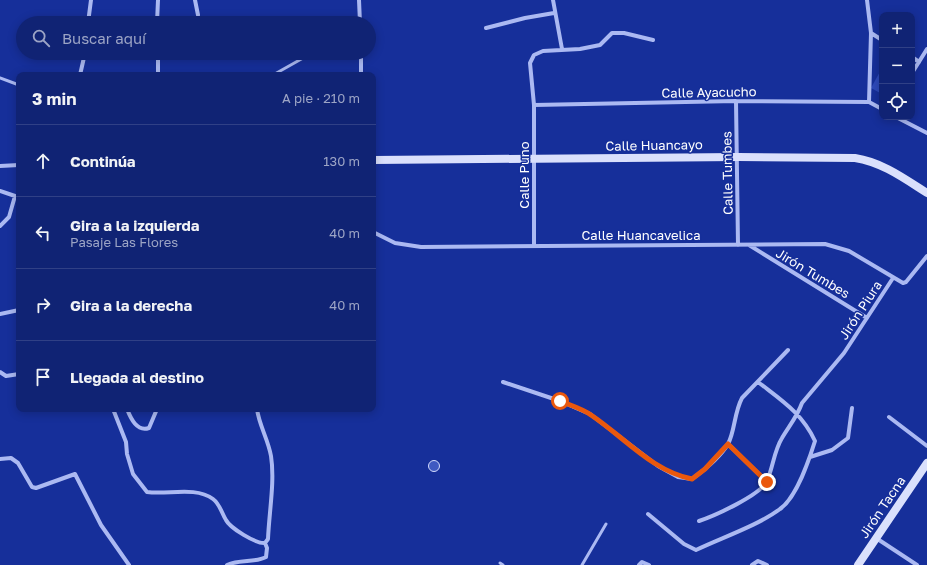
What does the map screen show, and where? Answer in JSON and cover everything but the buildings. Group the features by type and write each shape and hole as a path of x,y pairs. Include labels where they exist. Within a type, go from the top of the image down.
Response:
{"street":[{"path":"89,16 91,0"},
{"path":"157,16 158,0"},
{"path":"195,0 198,14"},
{"path":"360,0 360,16"},
{"path":"553,0 554,13 562,49 580,49 600,45 612,33 624,33 653,40"},
{"path":"867,0 871,33 869,102"},
{"path":"486,28 525,18 554,13"},
{"path":"871,33 879,38"},
{"name":"Calle Puno","path":"534,245 534,105 530,63 534,55 562,49"},
{"path":"915,68 927,49"},
{"path":"915,59 919,62"},
{"path":"81,72 83,60"},
{"path":"158,60 158,72"},
{"path":"361,60 361,72"},
{"name":"Calle Ayacucho","path":"534,105 736,101 869,102 879,107"},
{"name":"Calle Tumbes","path":"736,101 738,157 738,245"},
{"path":"902,120 927,133"},
{"name":"Calle Huancayo","path":"376,160 738,157 860,158 886,168 927,193"},
{"path":"0,166 16,165"},
{"path":"0,190 15,196 10,217 0,226"},
{"name":"Calle Huancavelica","path":"376,234 388,240 414,247 534,245 748,245 820,243 834,245 849,251 903,283 906,282 927,256"},
{"name":"Jirón Tumbes","path":"748,245 867,318"},
{"name":"Jirón Piura","path":"767,482 781,438 798,414 802,403 844,353 893,278"},
{"path":"0,314 16,311"},
{"path":"503,382 560,401 590,414 658,466 678,477 692,479 705,469 728,444 737,407 742,398 788,350"},
{"path":"0,372 6,376 16,374"},
{"path":"648,514 684,544 696,550 781,509 793,493 810,456 815,441 809,429 798,414 758,382"},
{"path":"810,456 832,450 848,438 852,408"},
{"path":"114,412 126,442 127,454 133,474 147,492 158,494 194,492 205,494 215,500 226,522 253,541 265,543"},
{"path":"128,412 131,419 140,429 145,430 149,428 156,412"},
{"path":"258,412 259,421 265,434 271,456 272,469 268,539 265,543"},
{"path":"889,417 927,446"},
{"path":"699,521 712,516 754,494 767,482 728,444"},
{"path":"0,459 11,458 18,463 32,488 36,488 75,474 101,525 129,565"},
{"name":"Jirón Tacna","path":"858,565 927,463"},
{"path":"876,538 917,565"},
{"path":"227,565 235,561 262,559 266,557 267,548 265,543"},
{"path":"752,565 758,561 767,565"},
{"path":"641,563 649,565"}],"lane":[{"path":"278,72 300,60"},
{"path":"0,78 16,84"},
{"path":"582,565 606,524"}],"shaded area":[{"path":"879,73 879,92 871,88"}],"route":[{"path":"560,401 590,414 658,466 678,477 692,479 705,469 728,444 767,482"}]}
